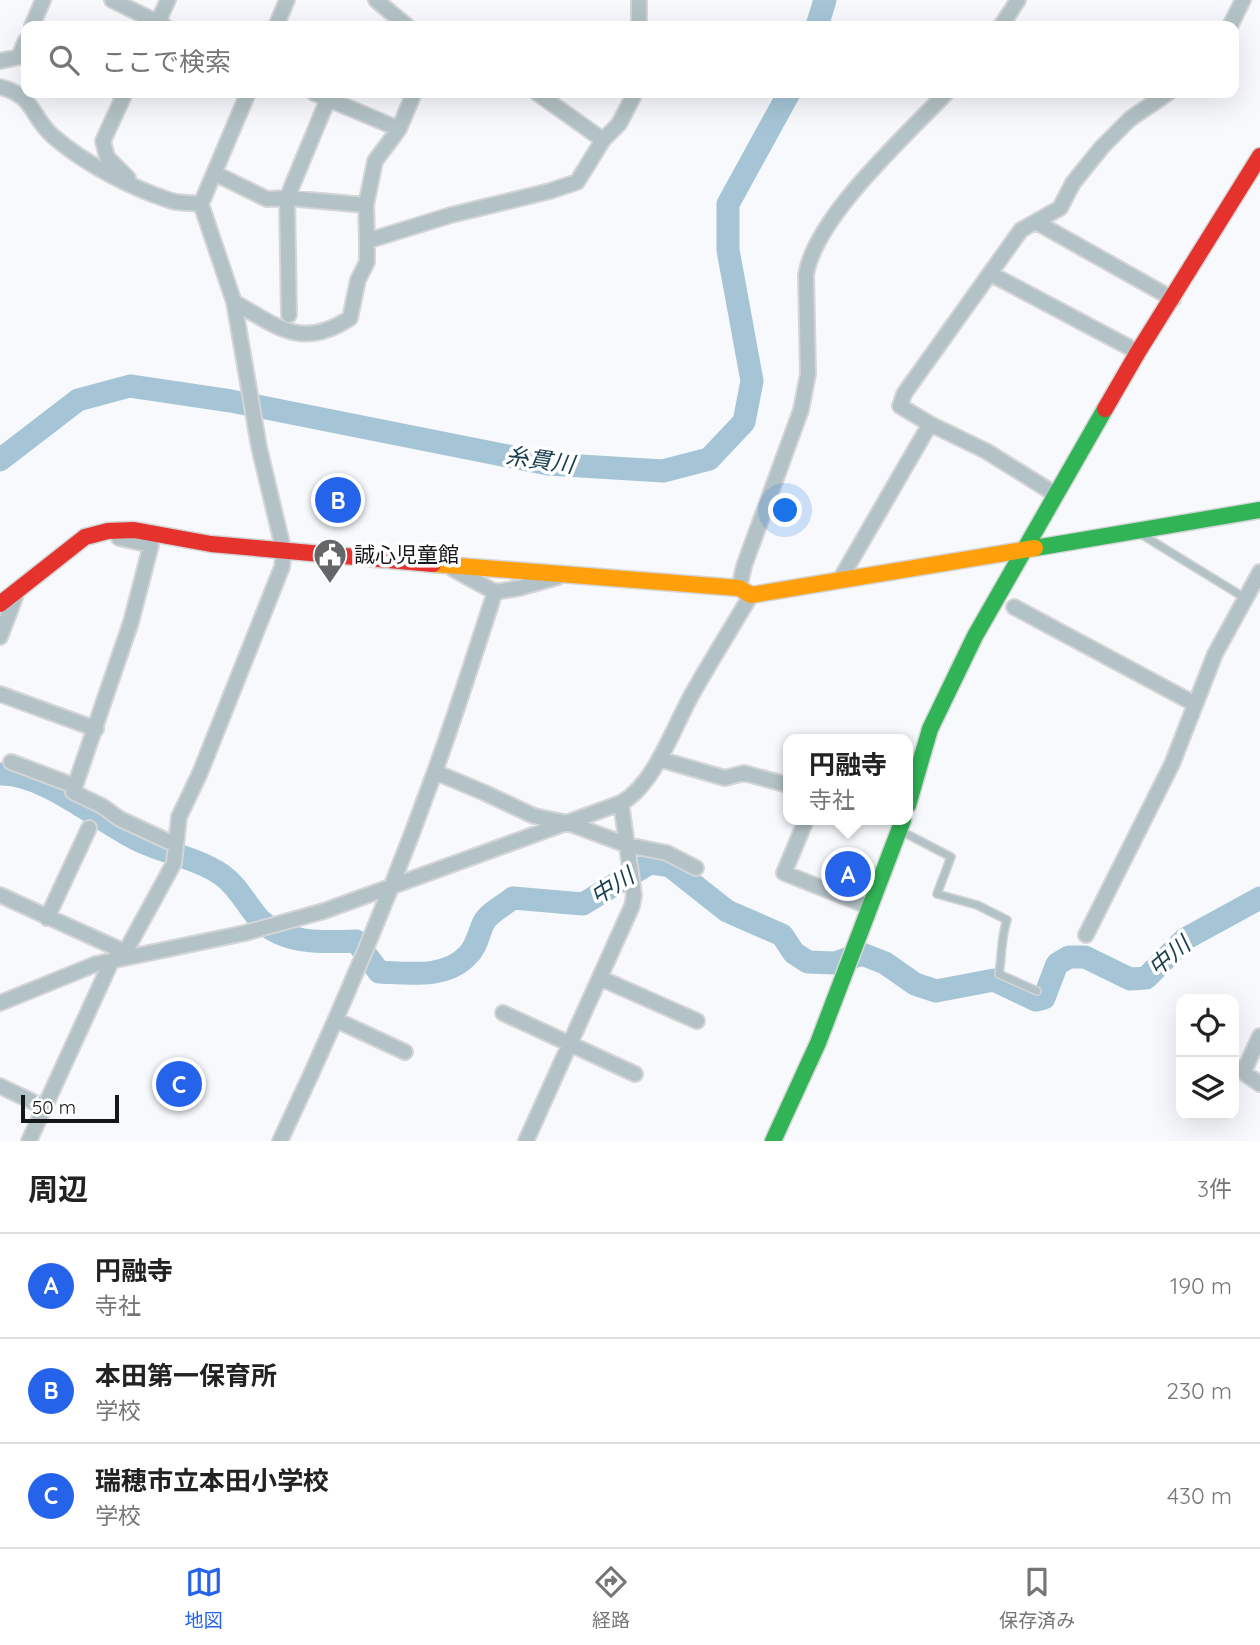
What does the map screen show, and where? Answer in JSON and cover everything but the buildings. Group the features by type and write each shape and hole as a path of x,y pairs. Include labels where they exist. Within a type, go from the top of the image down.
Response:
{"street":[{"path":"34,21 43,0"},
{"path":"112,0 151,21"},
{"path":"160,21 167,0"},
{"path":"278,21 287,0"},
{"path":"376,0 401,21"},
{"path":"639,0 639,21"},
{"path":"1004,21 1018,0"},
{"path":"1232,21 1243,0"},
{"path":"0,61 19,57 21,52"},
{"path":"0,88 15,91 21,95"},
{"path":"25,98 40,123 53,137 82,157 139,188 172,202 201,204"},
{"path":"123,98 103,141 107,157 139,188"},
{"path":"29,1141 120,957 174,863 179,817 217,731 282,567 284,552 259,447 234,302 201,204 246,98"},
{"path":"289,316 287,198 320,98"},
{"path":"326,98 399,129"},
{"path":"234,302 294,334 320,333 350,318 358,280 367,262 366,205 375,161 399,129 412,98"},
{"path":"544,98 603,140"},
{"path":"368,241 452,215 577,182 603,140 619,124 632,98"},
{"path":"0,1003 120,957 154,953 245,933 324,911 568,823 632,797 659,759 745,591 744,566 801,410 808,374 808,260 816,242 868,175 941,98"},
{"path":"1055,494 986,451 930,425 900,406 904,394 1021,230 1060,208 1073,183 1102,147 1130,119 1161,98"},
{"path":"913,788 930,729 975,636 1138,352 1260,156"},
{"path":"214,173 267,198 366,205"},
{"path":"1036,222 1173,299"},
{"path":"991,274 1138,352"},
{"path":"841,578 930,425"},
{"path":"0,604 85,537 120,530 284,552 570,573 745,591 1023,550 1260,510"},
{"path":"120,530 119,538 151,545 131,622 73,792 102,806 120,819 176,845"},
{"path":"445,565 495,592 544,582 570,573"},
{"path":"1086,935 1172,764 1215,654 1260,572"},
{"path":"0,637 17,590"},
{"path":"280,1141 336,1020 391,888 435,772 495,592"},
{"path":"1014,607 1195,704"},
{"path":"0,694 96,729"},
{"path":"659,759 725,778 744,773 783,783"},
{"path":"11,762 75,786"},
{"path":"435,772 534,816 568,823 627,845 667,853 696,868"},
{"path":"526,1141 632,906 634,895 621,803"},
{"path":"804,825 783,873 870,907"},
{"path":"773,1141 818,1042 902,825"},
{"path":"47,918 89,828"},
{"path":"0,895 120,957"},
{"path":"600,978 697,1021"},
{"path":"503,1013 635,1074"},
{"path":"336,1020 405,1052"},
{"path":"1260,1036 1239,1068 1260,1084"},
{"path":"0,1086 44,1107"}],"lane":[{"path":"1135,530 1245,598"},
{"path":"902,825 950,857 936,894 977,905 1006,919 999,974 1037,992"}],"waterway":[{"name":"糸貫川","path":"819,21 825,0"},
{"name":"糸貫川","path":"0,460 78,400 130,386 231,401 548,464 663,471 709,459 744,422 752,381 728,250 728,204 786,98"},
{"name":"中川","path":"0,774 17,776 53,789 138,840 212,869 233,885 260,920 281,934 306,940 356,941 379,972 426,973 448,968 470,952 486,919 513,898 583,904 650,863 670,866 727,911 782,935 794,953 808,962 835,963 862,954 885,963 915,984 936,991 994,980 1036,1000 1044,998 1057,964 1069,957 1085,957 1130,979 1146,978 1185,939 1260,898"}],"traffic: fast":[{"path":"913,788 930,729 975,636 1105,409"},
{"path":"1035,548 1260,510"},
{"path":"773,1141 818,1043 901,825"}],"traffic: slow":[{"path":"433,564 739,588 751,595 1035,548"}],"traffic: jam":[{"path":"1105,409 1260,156"},
{"path":"0,604 85,537 108,531 134,530 211,544 433,564"}],"place":[{"name":"本田第一保育所","path":"338,500"},
{"name":"誠心児童館","path":"330,585"},
{"name":"円融寺","path":"848,874"},
{"name":"瑞穂市立本田小学校","path":"179,1084"}]}
